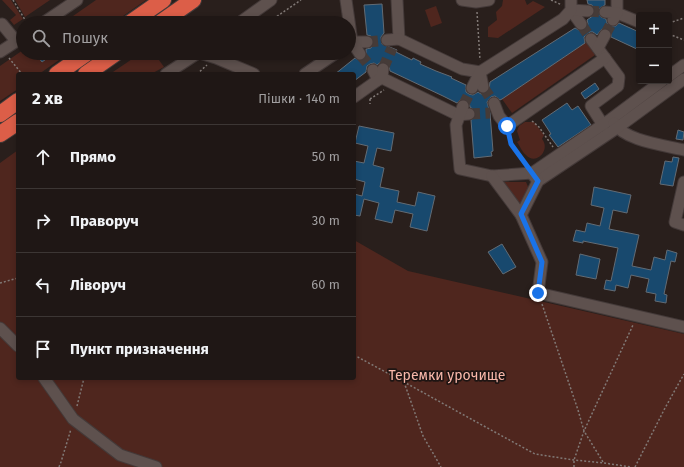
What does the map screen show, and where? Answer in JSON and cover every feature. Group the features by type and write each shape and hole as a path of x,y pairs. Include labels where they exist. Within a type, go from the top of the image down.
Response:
{"highway":[{"path":"140,16 163,0"},
{"path":"170,16 193,0"},
{"path":"60,72 77,60"},
{"path":"89,72 106,60"},
{"path":"0,114 16,102"},
{"path":"0,134 16,123"}],"street":[{"path":"53,16 77,0"},
{"path":"249,16 271,0"},
{"path":"346,0 347,16"},
{"path":"397,0 393,43 462,69 480,72"},
{"path":"462,0 476,2 489,0"},
{"path":"617,0 612,15 636,21"},
{"path":"472,88 480,72 563,19 571,5"},
{"path":"571,5 588,11"},
{"path":"571,5 581,24"},
{"path":"2,24 16,36"},
{"path":"605,35 594,43 619,77 618,86 591,106 610,124 630,136 684,150"},
{"path":"2,51 16,41"},
{"path":"356,43 367,42"},
{"path":"356,50 360,54"},
{"path":"494,111 506,126 605,58"},
{"path":"169,72 188,60"},
{"path":"221,60 249,72"},
{"path":"308,72 326,60"},
{"path":"672,74 684,65"},
{"path":"480,72 483,87"},
{"path":"356,95 379,74 394,84 463,112 456,125 460,169 492,176 535,177 610,124 658,84"},
{"path":"521,214 535,177 558,155 684,79"},
{"path":"492,176 521,214 542,262 538,293 684,327"},
{"path":"684,182 675,222 684,225"},
{"path":"0,328 16,344"},
{"path":"45,380 73,419 120,455 156,467"}],"path":[{"path":"13,0 23,16"},
{"path":"277,16 301,0"},
{"path":"476,2 480,72"},
{"path":"672,22 684,18"},
{"path":"672,35 684,40"},
{"path":"2,51 20,72"},
{"path":"370,99 394,84"},
{"path":"519,118 535,122 558,155"},
{"path":"506,126 511,144 535,177"},
{"path":"0,283 16,279"},
{"path":"538,293 584,431 604,463"},
{"path":"574,467 574,460 584,431 637,316"},
{"path":"356,356 470,420 535,454 631,467"},
{"path":"636,467 664,410 684,374"},
{"path":"404,382 423,436 441,467"},
{"path":"61,462 63,467"}],"green space":[{"path":"2,0 11,0 21,16 16,16 16,24 14,25 10,20 16,15"},
{"path":"15,0 50,0 26,16 24,16"},
{"path":"96,0 146,0 123,16 73,16"},
{"path":"503,0 525,0 527,5 533,1 545,7 498,38 488,37 488,27 497,20 496,12 502,6"},
{"path":"436,6 442,23 431,27 425,10"},
{"path":"588,41 595,55 512,113 502,99"},
{"path":"16,55 16,60 59,60 42,72 16,72 16,90 0,101 0,66"},
{"path":"131,60 159,60 164,67 155,72 113,72"},
{"path":"525,122 534,122 544,135 542,139 545,148 544,152 538,158 530,158 526,155 517,142 520,140 517,131 519,126"},
{"name":"Теремки урочище","path":"16,151 16,380 356,380 356,241 408,271 684,334 684,467 0,467 0,163"},
{"path":"499,182 526,182 529,189 520,210"}],"building":[{"path":"587,0 605,0 605,5 600,8 598,12 601,17 606,19 609,26 616,26 619,23 636,31 636,49 611,37 611,32 608,29 602,29 597,35 590,32 584,37 585,43 502,99 500,100 495,96 491,97 487,102 490,113 493,151 491,152 492,156 474,158 471,120 475,117 476,113 466,100 461,99 457,103 390,71 389,66 384,62 377,65 374,63 370,64 367,66 366,72 356,80 356,72 338,72 352,60 356,60 356,58 361,61 366,57 366,49 371,48 374,42 371,36 367,35 364,5 382,4 384,33 381,37 382,44 397,50 396,52 412,60 413,58 421,62 420,64 452,77 451,78 466,85 466,92 469,94 473,95 478,92 485,94 489,90 490,82 575,28 581,31 585,29 588,24 587,20 594,15 595,12 592,5 588,4"},
{"path":"595,83 599,89 585,99 581,93"},
{"path":"567,103 572,110 578,106 591,125 558,147 549,135 551,134 542,120"},
{"path":"359,126 394,133 391,151 377,148 373,165 384,168 380,187 399,191 397,202 415,206 418,192 435,196 427,231 410,227 413,214 395,210 392,223 375,219 379,203 364,199 360,216 356,215 356,194 362,196 365,182 356,180 356,161 364,163 368,146 356,143"},
{"path":"678,130 684,132 683,140 676,139"},
{"path":"673,157 679,158 673,186 660,184 665,161 672,162"},
{"path":"594,187 631,195 627,213 613,210 609,229 639,235 632,266 651,270 654,257 665,260 667,250 677,253 675,262 671,261 664,294 667,295 666,303 655,301 656,294 646,292 649,279 631,275 628,288 616,285 615,291 604,289 606,280 611,281 618,248 583,241 583,243 573,241 576,230 585,232 587,223 600,226 604,208 591,205"},
{"path":"502,244 516,267 503,274 488,252"},
{"path":"580,254 600,259 596,279 576,275"}],"tunnel":[{"path":"588,11 605,12"},
{"path":"605,35 613,20"},
{"path":"581,24 591,39"},
{"path":"367,42 387,40"},
{"path":"383,69 392,48"},
{"path":"360,54 373,70"},
{"path":"483,87 494,103"},
{"path":"463,106 472,88"},
{"path":"469,114 490,113"}],"route":[{"path":"507,126 511,144 538,181 521,214 542,262 538,293"}]}
